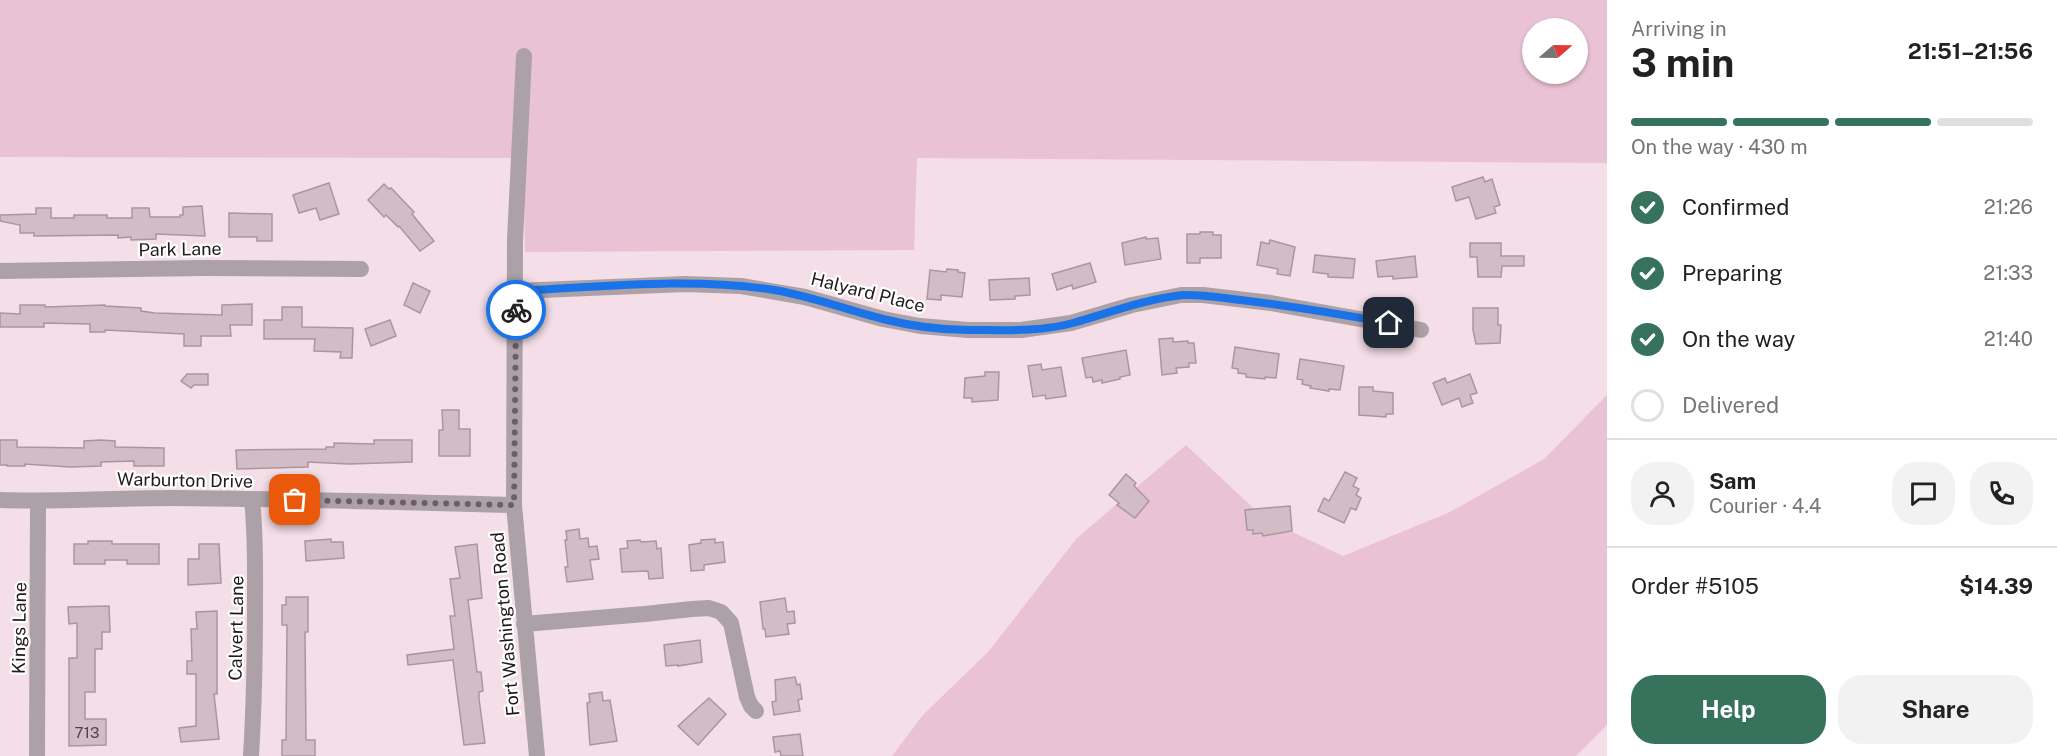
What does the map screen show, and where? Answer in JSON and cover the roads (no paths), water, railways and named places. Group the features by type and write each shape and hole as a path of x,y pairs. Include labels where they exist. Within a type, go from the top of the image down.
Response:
{"street":[{"name":"Fort Washington Road","path":"524,56 515,240 514,505 537,756"},
{"name":"Park Lane","path":"0,271 202,268 362,269"},
{"name":"Halyard Place","path":"516,291 685,284 741,286 805,297 883,319 920,326 968,330 1021,330 1071,323 1132,305 1182,296 1203,295 1271,303 1421,330"},
{"name":"Warburton Drive","path":"0,500 139,498 514,505"},
{"name":"Calvert Lane","path":"251,756 255,677 256,569 252,500"},
{"name":"Kings Lane","path":"37,756 38,501"},
{"path":"524,624 692,609 709,608 721,612 731,623 747,697 756,711"}]}
